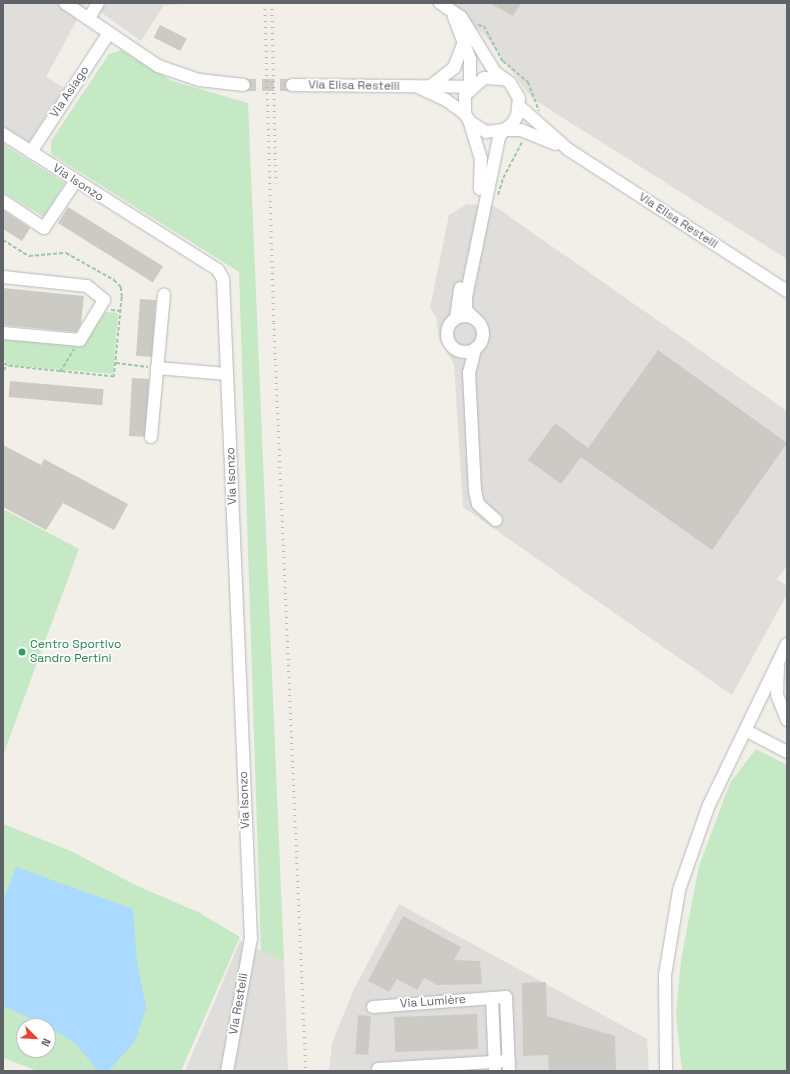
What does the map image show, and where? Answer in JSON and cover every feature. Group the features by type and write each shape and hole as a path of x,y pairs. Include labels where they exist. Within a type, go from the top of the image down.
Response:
{"street":[{"path":"65,3 89,18 144,59 183,76 244,85"},
{"path":"89,18 98,3"},
{"path":"443,5 464,37 472,71 470,87 464,100 467,118 479,148 481,177 456,318 448,332 450,342 457,349 469,373"},
{"path":"443,5 466,22 502,78 515,90 520,107 517,116 504,130 493,155 466,297 466,310 475,319 483,333 475,349 469,373 475,491 478,504 496,520"},
{"name":"Via Asiago","path":"31,152 109,33"},
{"path":"432,85 448,74 459,62 464,37"},
{"path":"417,87 432,85 470,87 484,78 502,78"},
{"name":"Via Elisa Restelli","path":"292,85 417,87"},
{"path":"417,87 446,100 486,132 504,130"},
{"name":"Via Elisa Restelli","path":"520,107 569,150 787,291"},
{"name":"Via Elisa Restelli","path":"504,130 521,130 569,150"},
{"name":"Via Isonzo","path":"3,134 75,182 218,270 223,280 251,938"},
{"path":"3,201 44,228 75,182"},
{"path":"3,277 87,286 104,300 80,340 3,334"},
{"path":"151,436 164,295"},
{"path":"456,318 475,319"},
{"path":"457,349 475,349"},
{"path":"157,368 228,374"},
{"path":"666,1071 663,1005 673,918 697,835 744,730 787,644"},
{"path":"778,662 777,695 787,720"},
{"path":"744,730 787,752"},
{"name":"Via Restelli","path":"227,1071 251,938"},
{"path":"378,1069 495,1067 509,1066 506,997 492,998 495,1067"},
{"name":"Via Lumière","path":"373,1006 492,998"}],"path":[{"path":"60,372 80,340"},
{"path":"3,362 7,366 114,377"},
{"path":"116,363 157,368"},
{"path":"3,370 7,366"}],"shaded area":[{"path":"3,3 86,3 46,77 64,88 29,142 3,126"},
{"path":"88,3 209,3 164,5 141,41"},
{"path":"430,3 787,3 787,259 533,99 483,33"},
{"path":"467,204 494,206 787,411 787,566 777,579 787,586 787,594 732,695 463,507 454,364 439,338 436,317 430,308 449,215"},
{"path":"399,904 647,1039 649,1071 329,1071 332,1043 353,991"},
{"path":"240,941 284,961 288,1071 185,1071"}],"green space":[{"path":"121,50 172,81 248,103 284,961 261,951 239,272 51,154 51,141 109,54"},
{"path":"3,144 65,183 44,217 3,192"},
{"path":"105,312 118,313 113,374 9,365 3,359 3,339 81,346"},
{"name":"Centro Sportivo Sandro Pertini","path":"3,509 79,549 3,755"},
{"path":"756,749 787,765 787,1071 682,1071 676,1014 681,960 699,866 730,783"},
{"path":"3,824 71,851 135,885 198,912 240,937 181,1071 38,1071 3,1058"}],"water":[{"path":"16,867 133,909 137,962 146,1008 135,1042 109,1070 97,1070 76,1044 56,1031 56,1018 30,1018 3,1006 3,901"}],"building":[{"path":"490,3 521,3 513,16"},
{"path":"160,25 187,39 180,51 154,37"},
{"path":"68,207 163,266 153,282 58,223"},
{"path":"3,210 30,228 22,241 3,229"},
{"path":"3,288 84,296 81,324 76,332 3,325"},
{"path":"140,299 156,300 152,357 136,356"},
{"path":"658,350 787,443 712,550 581,457 561,484 528,460 555,423 588,448"},
{"path":"132,378 149,379 146,437 129,436"},
{"path":"10,381 104,389 102,405 9,397"},
{"path":"3,445 41,465 44,459 128,504 114,530 63,503 46,530 3,507"},
{"path":"403,916 461,947 454,960 480,961 482,984 437,985 424,978 417,990 397,979 389,992 368,981"},
{"path":"546,982 547,1016 615,1036 616,1071 549,1071 548,1055 523,1056 522,983"},
{"path":"477,1014 478,1049 395,1052 394,1017"},
{"path":"358,1015 371,1016 368,1055 355,1054"}],"tunnel":[{"path":"244,85 292,85"}],"railway":[{"path":"265,3 274,323 306,1071"},
{"path":"272,3 276,183"}],"place":[{"name":"Centro Sportivo Sandro Pertini","path":"22,652"}]}
